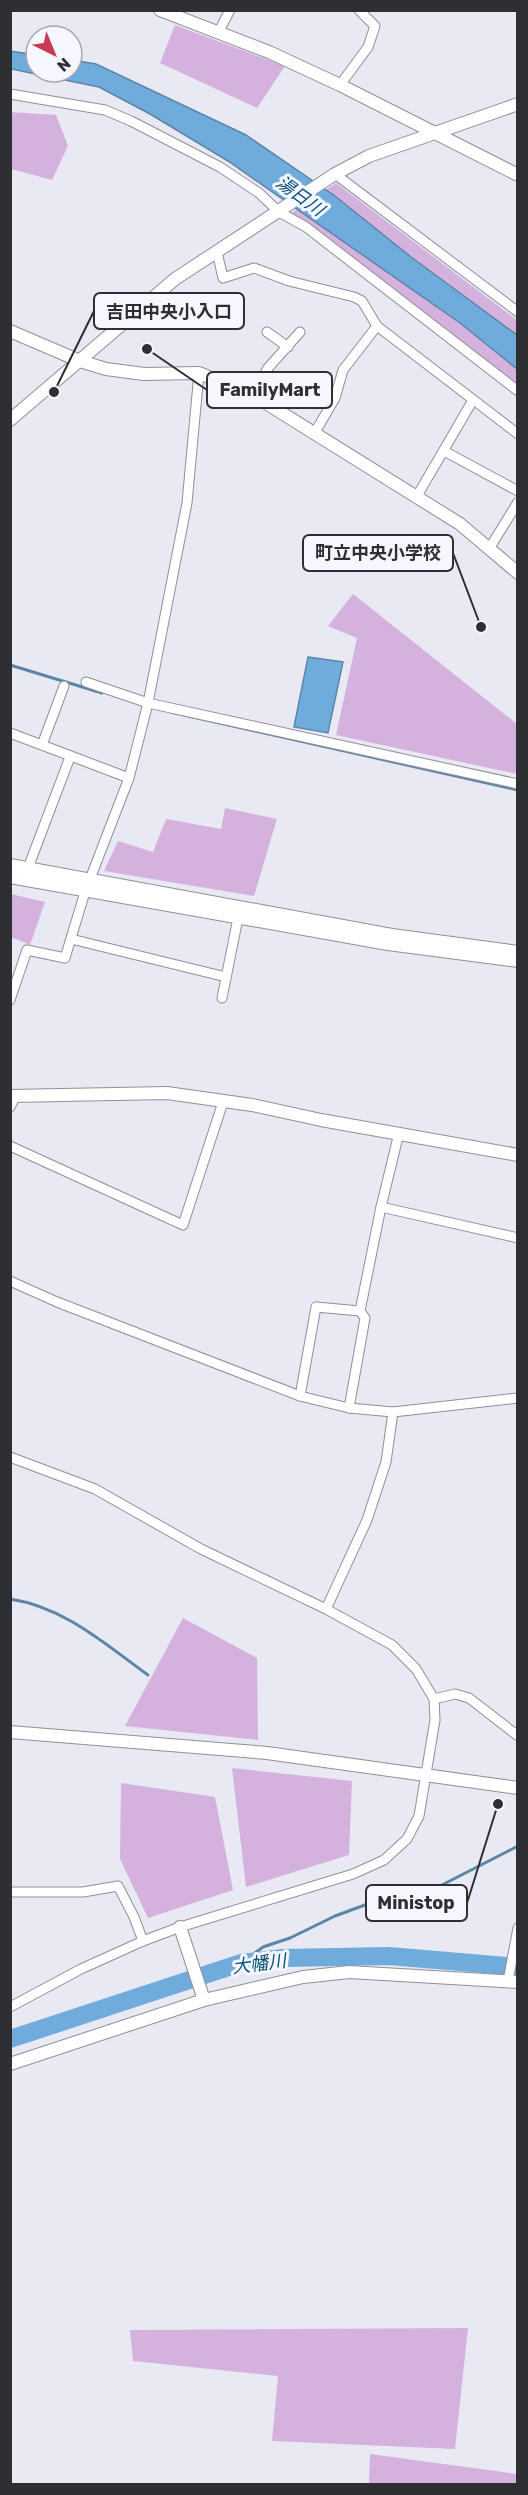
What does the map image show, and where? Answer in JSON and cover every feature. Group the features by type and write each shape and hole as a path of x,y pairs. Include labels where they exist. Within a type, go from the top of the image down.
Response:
{"street":[{"path":"160,10 269,52 340,85 518,175"},
{"path":"218,33 230,10"},
{"path":"340,85 368,47 375,26 359,10"},
{"path":"10,94 105,110 219,167 259,193 279,212 306,227 518,391"},
{"path":"10,420 175,279 332,176 369,156 518,104"},
{"path":"332,176 518,312"},
{"path":"217,252 223,278 254,268 289,281 362,301 376,326 518,434"},
{"path":"314,434 335,398 343,370 376,326"},
{"path":"10,331 80,361 106,369 144,374 199,373 253,395 460,524 518,573"},
{"path":"253,395 268,368 300,332"},
{"path":"267,333 288,347"},
{"path":"10,1000 27,950 65,958 89,879 129,778 148,703 187,503 199,373"},
{"path":"417,496 473,400"},
{"path":"444,451 518,491"},
{"path":"489,549 518,502"},
{"path":"86,682 148,703 518,784"},
{"path":"42,745 64,686"},
{"path":"10,733 129,778"},
{"path":"28,868 70,756"},
{"path":"10,865 392,935 518,952"},
{"path":"10,877 388,944 518,961"},
{"path":"222,999 238,918"},
{"path":"71,939 226,977"},
{"path":"10,1107 13,1095 167,1093 252,1105 518,1155"},
{"path":"10,1146 183,1225 224,1102"},
{"path":"349,1408 365,1318 360,1311 399,1133"},
{"path":"381,1207 518,1238"},
{"path":"10,1281 57,1302 300,1396 349,1408 393,1412 518,1398"},
{"path":"300,1396 316,1307 360,1311"},
{"path":"326,1608 368,1520 386,1462 393,1412"},
{"path":"10,1457 95,1489 201,1549 326,1608 392,1645 416,1669 434,1699 435,1720 419,1816 407,1839 384,1860 353,1874 180,1927 143,1941 81,1969 10,2007"},
{"path":"434,1699 455,1694 469,1698 518,1736"},
{"path":"10,1732 267,1753 518,1788"},
{"path":"10,1892 83,1892 118,1886 143,1941"},
{"path":"180,1927 204,2000"},
{"path":"10,2064 204,2000 303,1977 349,1972 513,1982 513,1949 518,1928"}],"shaded area":[{"path":"175,25 285,66 257,108 160,63"},
{"path":"11,112 56,115 68,146 52,180 11,169"},
{"path":"336,183 517,320 517,390 291,213"},
{"path":"353,594 517,724 517,774 336,735 357,638 328,626"},
{"path":"225,808 277,819 254,896 104,871 118,841 153,852 166,819 221,829"},
{"path":"11,894 45,902 30,945 11,937"},
{"path":"183,1618 257,1658 258,1740 125,1726"},
{"path":"232,1768 352,1781 349,1855 246,1887"},
{"path":"121,1783 215,1797 233,1890 148,1918 120,1859"},
{"path":"468,2328 455,2449 272,2441 278,2376 133,2361 130,2330"},
{"path":"370,2454 517,2474 517,2484 369,2484"}],"water":[{"path":"10,51 24,53 24,72 11,69"},
{"name":"湯日川","path":"84,62 96,64 246,135 335,196 411,257 517,335 517,369 460,323 228,161 150,114 99,87 84,84"},
{"path":"308,657 343,662 328,733 294,727"}],"waterway":[{"path":"10,665 102,693"},
{"path":"171,712 518,790"},
{"path":"10,1599 30,1603 66,1618 100,1639 148,1675"},
{"path":"241,1963 263,1947 290,1938 335,1916 373,1902 438,1887 518,1846"},
{"name":"大幡川","path":"10,2039 241,1963 283,1958 389,1956 518,1967"}],"place":[{"name":"FamilyMart","path":"147,349"},
{"name":"吉田中央小入口","path":"54,392"},
{"name":"町立中央小学校","path":"481,627"},
{"name":"Ministop","path":"498,1804"}]}
